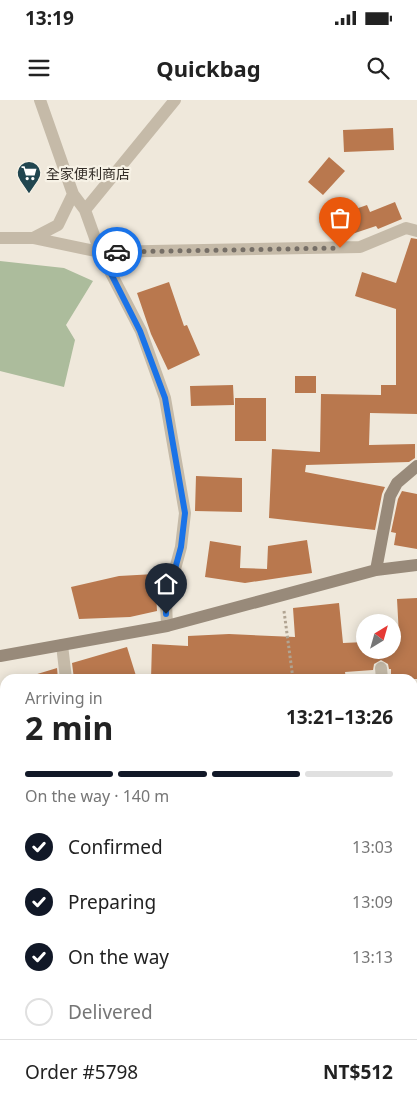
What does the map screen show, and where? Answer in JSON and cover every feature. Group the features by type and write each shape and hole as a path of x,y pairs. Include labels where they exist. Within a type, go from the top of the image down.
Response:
{"street":[{"path":"40,100 73,194 85,210 100,252 140,331 165,398 185,513 181,547 166,602 167,626"},
{"path":"85,210 175,100"},
{"path":"33,238 58,225 73,194"},
{"path":"0,238 33,238 100,252 360,248 406,228 417,231"},
{"path":"376,570 390,496 397,483 417,466"},
{"path":"0,656 167,626 376,570 417,566"},
{"path":"62,644 65,674"}],"path":[{"path":"282,595 292,674"}],"green space":[{"path":"0,261 64,268 93,281 66,325 75,340 64,387 0,371"}],"building":[{"path":"393,128 394,150 344,152 343,130"},
{"path":"329,157 345,171 323,195 308,182"},
{"path":"395,202 402,219 378,229 376,226 352,234 344,213 367,205 370,212"},
{"path":"411,238 417,239 417,414 370,413 369,445 415,444 415,458 409,462 306,465 305,472 385,487 375,530 269,518 272,449 320,452 321,394 381,395 381,385 396,385 396,309 355,296 362,272 396,283"},
{"path":"169,282 184,326 187,325 200,355 168,370 151,334 137,293"},
{"path":"295,376 316,376 316,393 295,393"},
{"path":"233,385 234,405 191,406 190,386"},
{"path":"235,398 266,398 266,441 235,441"},
{"path":"196,476 242,478 242,512 195,511"},
{"path":"402,491 417,494 417,549 394,545 396,533 391,532 398,499"},
{"path":"307,540 312,573 245,583 205,577 210,541 241,546 240,568 267,569 268,546"},
{"path":"155,574 157,611 130,617 79,619 71,587 119,576"},
{"path":"417,598 417,674 391,674 388,664 381,660 374,664 373,670 345,672 345,674 151,674 152,644 188,646 188,636 229,634 295,637 293,608 339,603 343,643 356,642 356,659 401,659 401,614 398,614 397,599"},
{"path":"127,647 135,674 73,674 72,663"},
{"path":"57,668 58,674 37,674"}],"way so far":[{"path":"117,252 340,248"}],"place":[{"name":"全家便利商店","path":"29,194"}],"route":[{"path":"117,252 100,252 140,331 165,398 185,513 181,547 166,602 166,614"}]}
